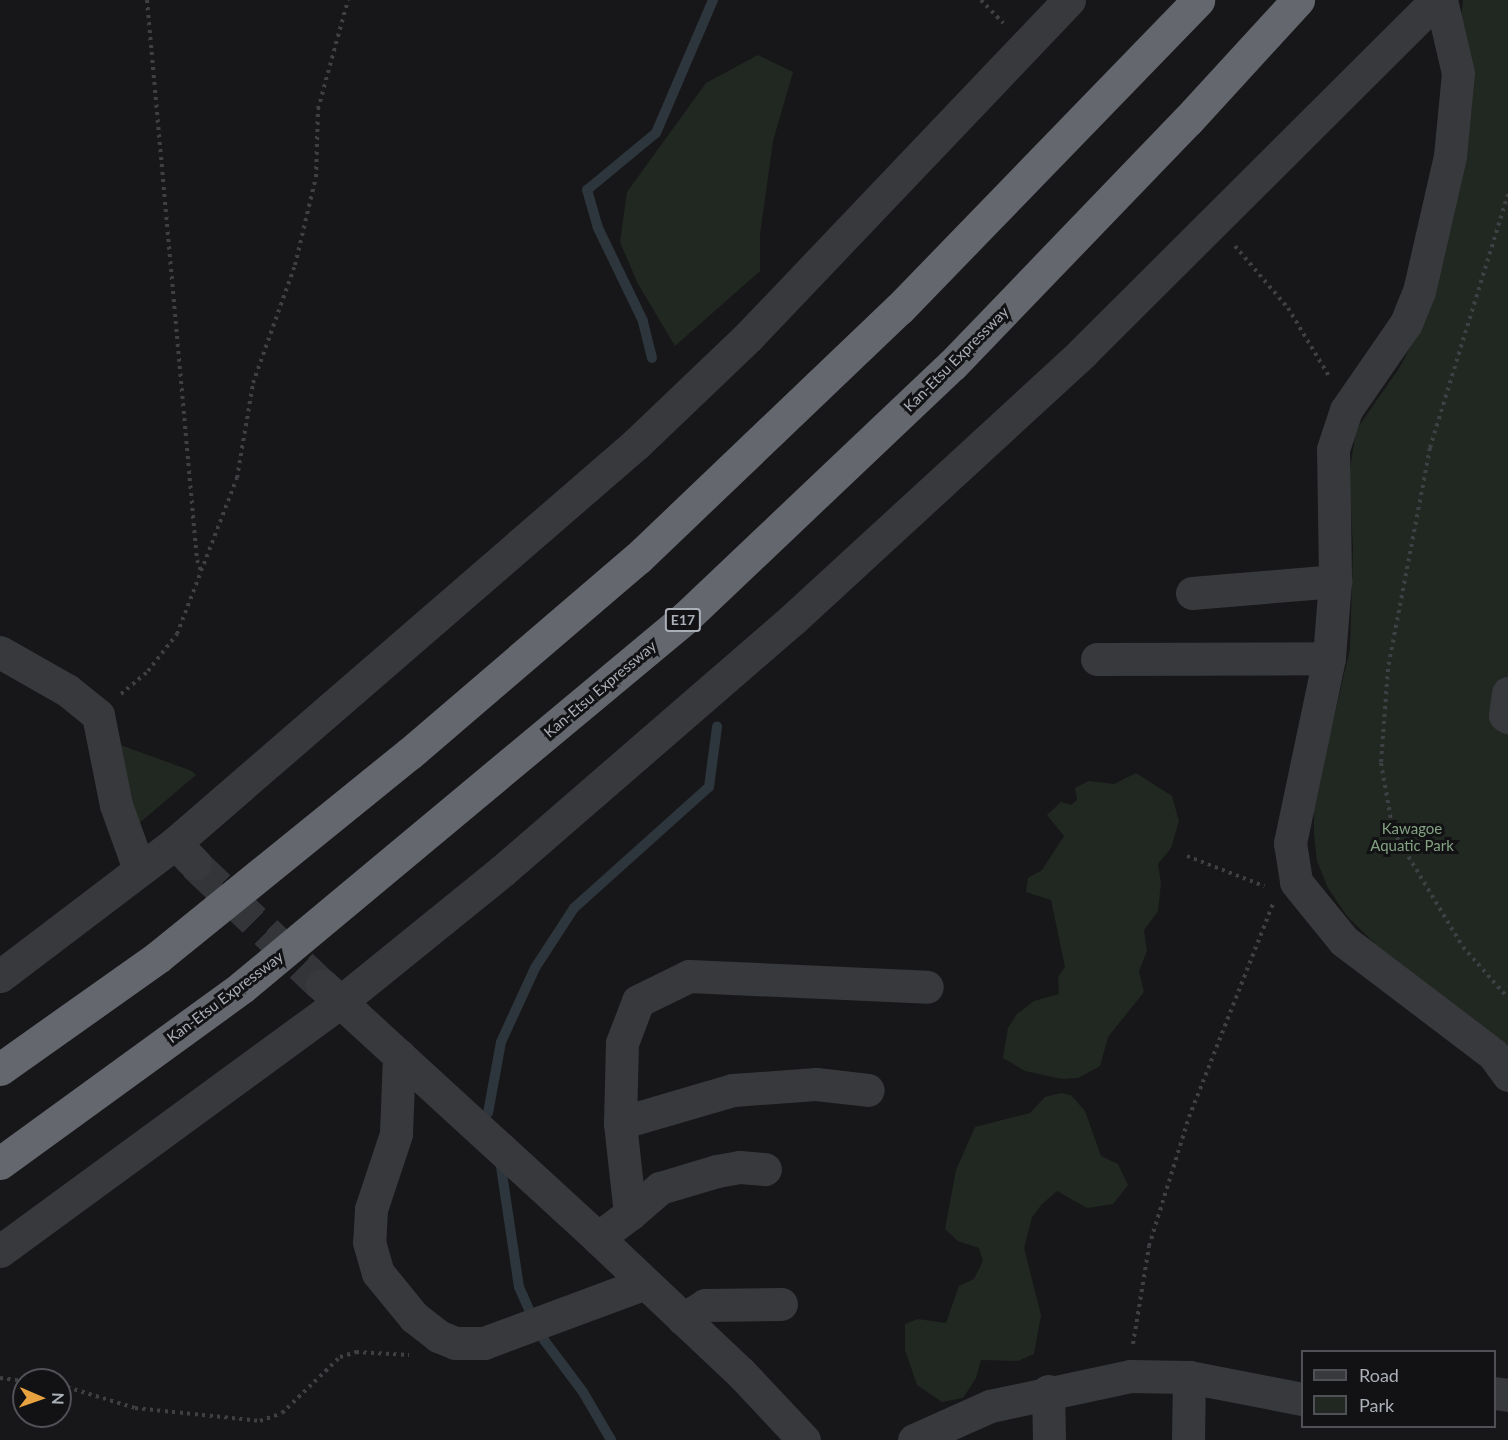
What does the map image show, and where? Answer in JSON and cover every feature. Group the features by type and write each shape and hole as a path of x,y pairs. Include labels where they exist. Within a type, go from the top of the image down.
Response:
{"highway":[{"path":"0,1069 158,957 409,754 638,558 899,309 1198,0"},
{"name":"Kan-Etsu Expressway","path":"0,1163 242,987 685,618 952,365 1188,120 1298,0"}],"street":[{"path":"0,976 139,869 185,853 636,444 757,327 1069,0"},
{"path":"0,1251 330,994 502,871 793,619 1083,352 1436,0"},
{"path":"1441,0 1458,73 1450,156 1419,291 1406,323 1346,410 1333,449 1335,581 1329,658 1290,843 1287,886 1344,941 1493,1054 1508,1075"},
{"path":"1192,593 1335,581"},
{"path":"0,652 67,690 98,715 116,805 139,869"},
{"path":"1097,659 1329,658"},
{"path":"1508,693 1508,717"},
{"path":"630,1214 620,1123 622,1043 638,1001 662,987 689,976 927,987"},
{"path":"330,994 598,1238 804,1440"},
{"path":"399,1055 396,1134 371,1209 369,1242 378,1273 408,1310 438,1336 455,1343 502,1339 643,1284"},
{"path":"620,1123 733,1090 816,1084 868,1090"},
{"path":"598,1238 660,1188 728,1168 765,1169"},
{"path":"683,1319 705,1305 781,1304"},
{"path":"914,1440 990,1406 1048,1391 1130,1376 1189,1377 1301,1399"},
{"path":"1188,1440 1189,1377"},
{"path":"1048,1391 1049,1440"}],"path":[{"path":"147,0 197,560 202,575"},
{"path":"98,715 164,653 177,634 202,575 237,478 253,383 295,265 316,177 318,109 348,0"},
{"path":"1508,194 1430,448 1388,669 1381,762 1393,831 1463,946 1508,998"},
{"path":"1213,224 1259,271 1288,308 1346,410"},
{"path":"1130,1376 1149,1246 1190,1117 1287,886 1187,856"},
{"path":"72,1389 135,1408 260,1421 282,1413 340,1357 356,1352 430,1354 455,1343"}],"green space":[{"name":"Kawagoe Aquatic Park","path":"1463,0 1508,0 1508,1048 1375,944 1347,916 1328,888 1317,861 1314,835 1314,801 1350,649 1353,549 1349,475 1356,430 1400,367 1431,305 1465,156 1472,106 1472,64 1461,20"},
{"path":"758,55 793,72 773,141 760,234 760,271 675,346 638,284 620,242 627,192 706,83"},
{"path":"115,743 192,771 196,775 137,825"},
{"path":"1136,773 1172,796 1179,821 1171,848 1158,864 1161,883 1158,911 1144,930 1147,951 1139,971 1144,992 1108,1037 1100,1066 1078,1078 1062,1079 1025,1071 1003,1058 1008,1028 1017,1014 1034,1001 1059,994 1058,977 1065,967 1051,900 1026,892 1028,878 1042,870 1064,836 1047,815 1061,802 1071,805 1077,800 1075,788 1089,781 1114,784"},
{"path":"1061,1093 1071,1095 1085,1111 1101,1156 1118,1164 1128,1185 1113,1204 1087,1208 1057,1191 1042,1204 1032,1217 1024,1248 1041,1315 1034,1354 1018,1361 981,1360 976,1378 963,1398 942,1402 917,1385 905,1350 905,1324 918,1319 946,1323 959,1286 974,1279 983,1261 979,1248 958,1241 945,1229 956,1170 975,1127 1030,1113 1045,1097"}],"waterway":[{"path":"652,358 643,321 598,228 587,190 656,133 713,0"},
{"path":"488,1113 501,1042 535,968 574,908 709,787 717,727"},
{"path":"500,1160 519,1287 533,1318"},
{"path":"538,1332 583,1392 611,1440"}],"tunnel":[{"path":"195,864 322,985"}]}
